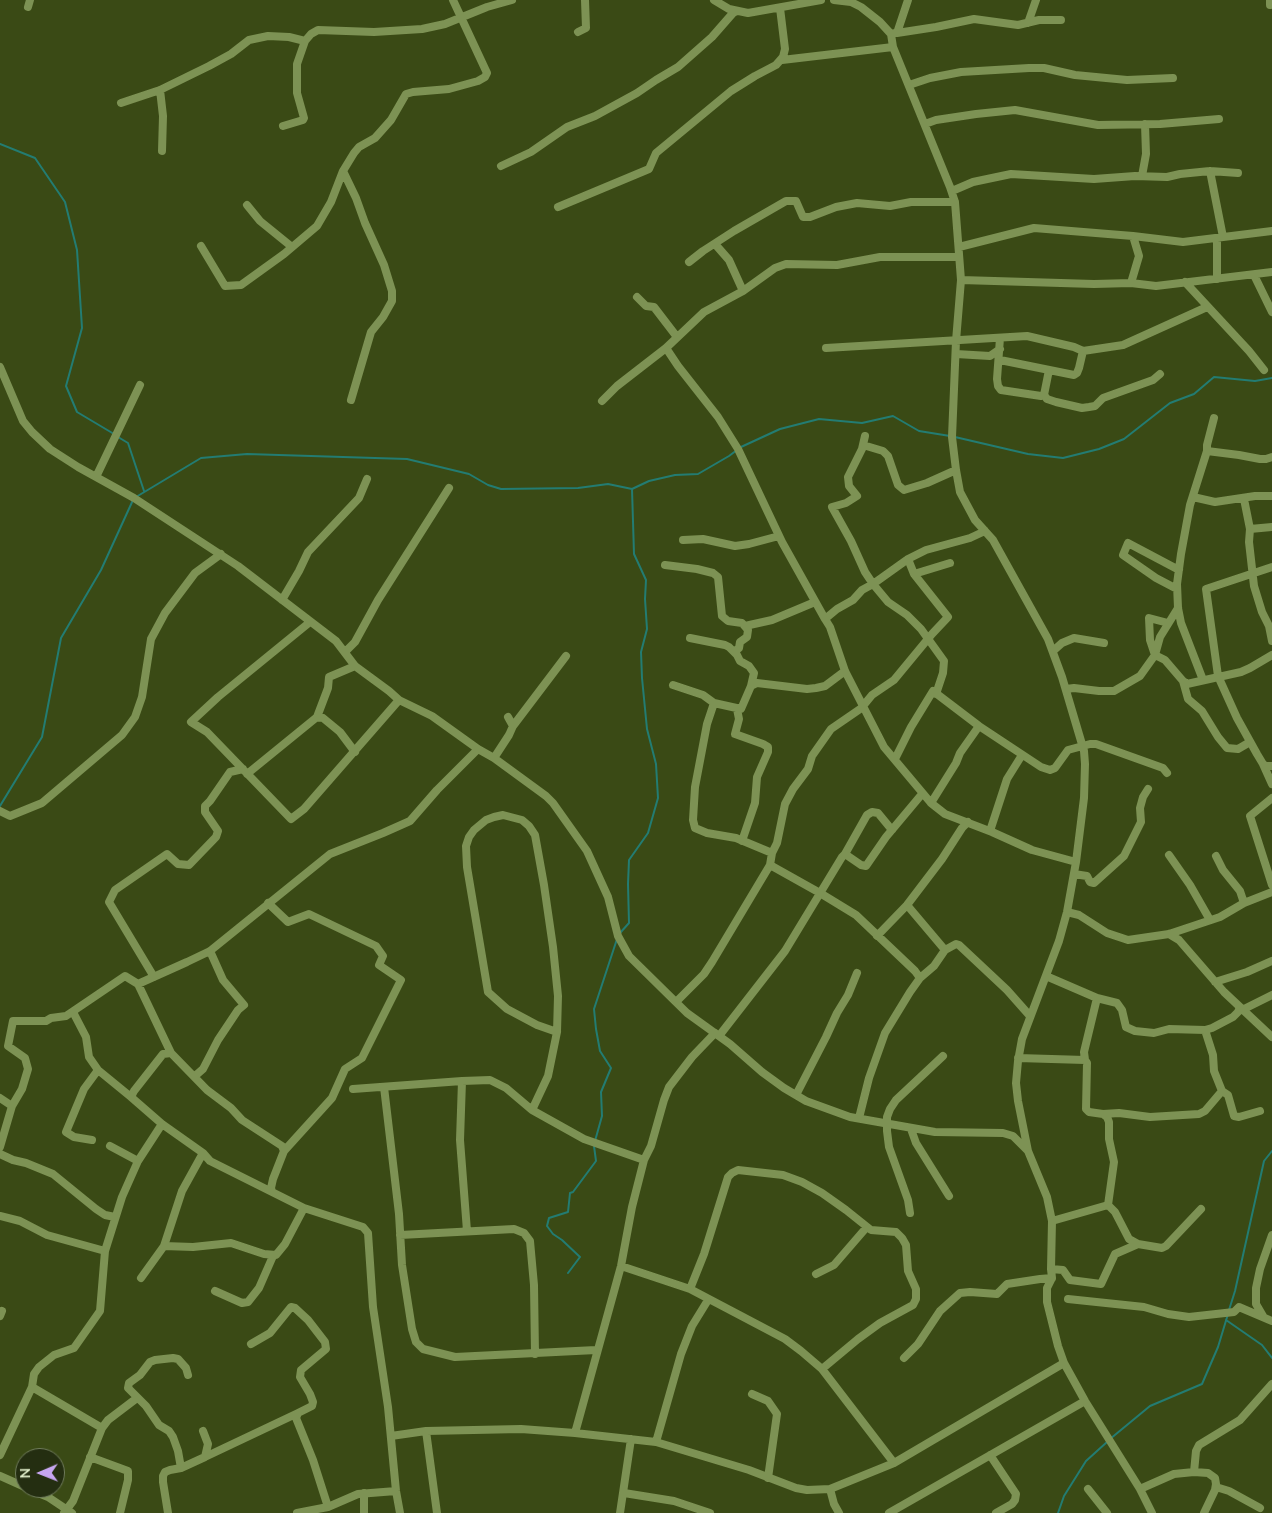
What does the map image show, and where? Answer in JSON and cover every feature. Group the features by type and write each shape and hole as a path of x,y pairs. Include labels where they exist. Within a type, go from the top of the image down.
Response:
{"street":[{"path":"201,246 225,286 241,285 292,247 316,226 331,202 343,171 354,153 359,147 375,138 391,120 406,94 449,89 478,81 485,77 486,73 453,0"},
{"path":"283,126 303,120 304,118 297,93 297,64 306,41 311,34 318,30 374,32 422,29 445,24 460,17 512,0"},
{"path":"578,32 586,28 585,0"},
{"path":"714,0 729,9 748,13 821,0"},
{"path":"834,0 851,2 861,7 894,34"},
{"path":"908,0 894,34 893,47 955,202 960,280 952,436 960,492 974,520 993,540 1048,639 1066,689 1082,746 1085,764 1085,782 1076,862 1067,912 1059,941 1022,1039 1016,1084 1028,1151 1048,1197 1052,1221 1050,1268 1052,1278 1047,1288 1051,1321 1064,1363 1085,1401 1140,1489 1152,1513"},
{"path":"1028,23 1036,0"},
{"path":"780,8 785,49 782,60"},
{"path":"501,166 531,152 567,127 595,116 678,68 737,11"},
{"path":"894,34 974,19 1018,25 1039,20 1060,20"},
{"path":"121,103 160,90 209,66 231,54 249,40 275,36 306,41"},
{"path":"558,207 649,169 656,153 731,91 782,60 893,47"},
{"path":"909,85 930,78 961,72 1030,68 1044,68 1075,75 1127,80 1173,78"},
{"path":"160,90 163,116 162,151"},
{"path":"925,124 936,120 1015,110 1098,125 1219,119"},
{"path":"1142,176 1146,154 1145,124"},
{"path":"343,171 384,265 392,290 392,301 372,332 352,400"},
{"path":"952,191 974,182 1011,174 1094,179 1142,176 1167,177 1210,172 1238,173"},
{"path":"1210,172 1220,237 1217,278"},
{"path":"689,262 746,223 786,201 796,201 803,217 810,217 836,207 857,204 890,206 911,202 955,202"},
{"path":"247,205 260,221 292,247"},
{"path":"958,247 1034,228 1183,242 1272,231"},
{"path":"1131,283 1139,256 1133,236"},
{"path":"715,244 729,260 743,291"},
{"path":"602,401 617,386 666,348 704,312 743,291 774,268 786,264 836,265 880,257 959,257"},
{"path":"960,280 1094,284 1131,283 1156,286 1272,272"},
{"path":"1254,275 1272,312"},
{"path":"1185,282 1206,307 1249,351 1264,370"},
{"path":"637,297 646,306 654,307 677,337"},
{"path":"826,348 1026,336 1083,350 1123,346 1206,307"},
{"path":"1000,338 998,386 1002,390 1044,395"},
{"path":"666,348 718,417 730,437 779,536 830,627 845,671 884,746 922,794 945,814 1032,850 1076,862"},
{"path":"956,354 990,356 1000,349"},
{"path":"1000,360 1074,375 1079,368 1083,350"},
{"path":"0,367 17,409 32,432 50,449 134,498 221,554 336,641 355,666 399,700 432,716 478,749 494,758 553,803 583,845 594,866 608,897 618,936 629,956 676,1002 762,1072 784,1088 827,1110 859,1118 887,1122 911,1129 935,1132 1003,1133 1013,1136 1028,1151"},
{"path":"1044,395 1049,370"},
{"path":"1044,395 1047,399 1082,408 1095,406 1103,398 1150,382 1160,374"},
{"path":"96,477 140,385"},
{"path":"1066,689 1114,690 1140,676 1155,655 1160,637 1174,619 1178,608 1179,570 1193,497 1207,451 1214,418"},
{"path":"864,436 863,445 848,477 849,486 856,496 846,503 832,507 873,584 884,598 907,615 929,637 934,649 944,661 943,673 936,694"},
{"path":"863,445 882,451 888,456 898,485 904,490 927,483 956,470"},
{"path":"1207,451 1239,454 1260,459 1272,457"},
{"path":"282,600 308,552 359,498 367,479"},
{"path":"345,652 355,642 378,600 449,488"},
{"path":"1193,497 1216,502 1256,496 1272,496"},
{"path":"1244,498 1250,529 1249,542 1256,594 1269,626 1271,637"},
{"path":"1250,529 1272,527"},
{"path":"825,619 837,609 854,600 862,590 908,559 926,550 970,538 985,531"},
{"path":"683,540 703,539 735,546 779,536"},
{"path":"1177,589 1156,578 1123,555 1128,543 1179,570"},
{"path":"0,811 10,816 42,803 122,735 135,717 142,697 151,639 165,613 195,573 221,554"},
{"path":"676,1002 704,974 770,865 772,853 777,843 785,804 793,789 808,769 812,756 831,729 863,706 872,695 894,680 948,617 914,574 908,559"},
{"path":"914,574 950,563"},
{"path":"665,565 697,569 716,575 719,581 722,616 728,621 742,623 748,630 747,637 740,642 739,648 735,651 737,656"},
{"path":"1272,567 1206,589 1218,676 1237,718 1272,784"},
{"path":"745,626 772,620 815,602"},
{"path":"1174,619 1148,618 1150,640 1155,655 1165,660 1182,682 1188,699 1202,711 1218,737 1228,748 1238,749 1250,742"},
{"path":"1174,619 1187,641 1202,680"},
{"path":"310,622 218,697 191,722 207,732 291,819 304,809 399,700"},
{"path":"673,685 703,695 714,703 729,705 737,709 741,709 751,686 754,673 749,666 740,661 729,647 690,638"},
{"path":"1053,651 1062,643 1074,638 1104,643"},
{"path":"1182,682 1187,684 1241,672 1272,655"},
{"path":"494,758 513,726 566,656"},
{"path":"154,977 109,902 115,890 167,854 178,864 189,865 216,837 218,831 206,812 205,806 230,772 245,771 317,718 328,688 329,677 355,666"},
{"path":"751,686 757,683 807,689 816,688 825,686 845,671"},
{"path":"895,759 933,691 979,726 1041,767 1050,770 1055,768 1068,750 1090,744 1101,745 1163,768 1167,773"},
{"path":"714,703 707,724 695,787 693,820 695,828 725,835 772,853"},
{"path":"737,709 739,719 735,734 768,747 768,752 756,777 754,803 742,841"},
{"path":"508,716 513,726"},
{"path":"317,718 322,718 340,732 355,752"},
{"path":"931,803 956,763 960,753 979,726"},
{"path":"138,984 210,951 330,854 410,821 437,790 478,749"},
{"path":"990,831 1008,779 1022,755"},
{"path":"1263,764 1272,766"},
{"path":"1074,874 1088,876 1090,882 1094,883 1124,856 1141,822 1141,803 1148,789"},
{"path":"845,854 863,867 866,866 892,830 922,794"},
{"path":"1272,798 1250,816 1272,885"},
{"path":"575,1432 596,1350 621,1266 632,1206 644,1160 652,1146 670,1087 692,1057 717,1034 785,951 867,815 872,812 878,813 892,830"},
{"path":"532,1110 548,1076 557,1032 558,996 553,947 535,835 522,820 503,815 494,817 486,820 474,830 466,846 488,992 507,1009 537,1025 557,1032"},
{"path":"877,936 907,905 968,822"},
{"path":"1169,855 1190,885 1210,920"},
{"path":"1216,856 1223,870 1240,891 1244,903"},
{"path":"770,865 820,892 856,915 920,978"},
{"path":"1067,912 1079,915 1107,932 1128,940 1169,934 1220,917 1244,903 1272,892"},
{"path":"268,903 288,922 309,914 376,946 383,956 379,965 401,980 362,1058 345,1069 332,1098 284,1151 273,1180 272,1192"},
{"path":"907,905 945,950"},
{"path":"1169,934 1179,940 1216,982 1272,1037"},
{"path":"859,1118 869,1078 885,1033 920,978 934,966 945,950 956,944 959,945 1007,990 1030,1016"},
{"path":"195,1076 203,1069 218,1040 238,1010 244,1005 223,980 210,951"},
{"path":"1216,982 1248,972 1272,960"},
{"path":"796,1095 857,973"},
{"path":"0,1147 12,1106 22,1089 28,1069 25,1058 8,1046 13,1021 46,1021 51,1018 66,1016 125,976 138,984 171,1052 207,1090 236,1112 242,1120 282,1146 284,1151"},
{"path":"1046,976 1097,998 1117,1003 1121,1006 1126,1027 1135,1032 1154,1033 1169,1029 1205,1030 1233,1016 1242,1008 1272,995"},
{"path":"1097,998 1087,1036 1085,1060 1087,1069 1086,1109 1089,1112 1150,1117 1199,1114 1205,1111 1222,1091"},
{"path":"73,1012 86,1037 89,1056 98,1070 162,1124 203,1152 210,1161 304,1208 363,1227 368,1234 373,1307 400,1513"},
{"path":"1205,1030 1213,1055 1214,1071 1222,1091 1228,1095 1234,1116 1260,1111"},
{"path":"131,1097 134,1090 163,1054 171,1052"},
{"path":"910,1213 908,1200 889,1147 887,1122 890,1109 896,1100 943,1056"},
{"path":"1018,1058 1085,1060"},
{"path":"92,1140 74,1137 66,1132 84,1089 98,1070"},
{"path":"352,1089 490,1080 499,1083 532,1110 584,1139 644,1160"},
{"path":"462,1081 460,1140 467,1231"},
{"path":"384,1087 402,1265 412,1329 416,1342 424,1349 455,1357 596,1350"},
{"path":"0,1098 12,1106"},
{"path":"1102,1114 1108,1117 1109,1139 1114,1162 1108,1205"},
{"path":"0,1455 32,1386 34,1374 39,1367 54,1355 74,1348 100,1311 105,1251 126,1184 138,1161 162,1124"},
{"path":"1013,1136 1022,1126"},
{"path":"911,1129 916,1143 949,1196"},
{"path":"110,1146 138,1161"},
{"path":"141,1278 164,1246 182,1191 203,1152"},
{"path":"0,1154 52,1174 96,1210 105,1215 116,1217"},
{"path":"690,1289 704,1254 728,1177 732,1172 738,1170 783,1175 802,1182 846,1210 866,1228 876,1232 896,1232 906,1245 908,1271 916,1289 916,1299 913,1305 880,1323 858,1338 822,1369"},
{"path":"1052,1221 1108,1205"},
{"path":"1108,1205 1121,1222 1129,1239 1138,1244 1162,1248 1201,1209"},
{"path":"215,1291 242,1303 248,1302 259,1288 273,1256 279,1253 285,1244 304,1208"},
{"path":"0,1216 20,1221 47,1235 105,1251"},
{"path":"816,1274 834,1265 866,1228"},
{"path":"400,1235 514,1229 524,1233 530,1241 534,1285 536,1354"},
{"path":"1263,1316 1256,1304 1256,1288 1260,1269 1272,1235"},
{"path":"1126,1249 1129,1239"},
{"path":"164,1246 193,1247 231,1242 273,1256"},
{"path":"1050,1268 1062,1270 1070,1280 1101,1284 1115,1254 1138,1244"},
{"path":"621,1266 690,1289 785,1339 822,1369 894,1463"},
{"path":"904,1358 918,1344 940,1312 960,1294 970,1292 997,1294 1007,1284 1040,1278 1052,1278"},
{"path":"1068,1299 1144,1307 1168,1314 1188,1317 1234,1312 1239,1307 1272,1320"},
{"path":"656,1442 681,1354 692,1326 708,1300"},
{"path":"168,1513 163,1482 165,1472 181,1468 312,1406 313,1402 310,1394 300,1377 301,1370 326,1349 325,1342 308,1320 295,1308 291,1307 270,1333 251,1344"},
{"path":"181,1468 173,1436 159,1425 146,1406 129,1390 129,1383 140,1375 150,1362 155,1360 178,1359 186,1368 188,1375"},
{"path":"391,1436 426,1431 521,1429 631,1438 656,1442 807,1490 830,1489 894,1463 1064,1363"},
{"path":"1194,1472 1196,1451 1199,1445 1240,1420 1272,1384"},
{"path":"32,1386 102,1428"},
{"path":"752,1394 768,1401 777,1414 768,1478"},
{"path":"49,1498 67,1512 102,1428 108,1420 137,1398"},
{"path":"889,1513 1085,1401"},
{"path":"298,1413 297,1423 313,1460 328,1507"},
{"path":"203,1431 208,1444 205,1457"},
{"path":"426,1431 436,1513"},
{"path":"620,1513 631,1438"},
{"path":"990,1455 1016,1494 1012,1504 996,1513"},
{"path":"90,1457 128,1471 128,1480 120,1513"},
{"path":"1140,1489 1174,1474 1194,1472 1211,1474 1215,1478 1216,1487 1204,1513"},
{"path":"0,1476 15,1483"},
{"path":"1216,1487 1228,1491 1260,1508"},
{"path":"830,1489 834,1504 839,1513"},
{"path":"1088,1489 1107,1513"},
{"path":"297,1513 328,1507 364,1493 396,1491"},
{"path":"364,1493 364,1513"},
{"path":"624,1494 674,1501 681,1509 710,1513"}],"waterway":[{"path":"0,144 35,158 65,202 77,250 82,328 66,386 77,412 114,434"},
{"path":"955,437 1028,454 1063,458 1099,449 1124,439 1170,403 1194,394 1214,377 1255,381 1272,378"},
{"path":"741,447 780,429 819,419 862,423 893,416 919,431 950,436"},
{"path":"118,437 128,443 144,491"},
{"path":"136,497 201,458 247,454 407,459 469,474 488,485 501,489 578,488 608,484 632,489 649,481 675,475 698,474 737,450"},
{"path":"620,933 629,923 629,860 648,833 658,798 656,764 647,729 642,678 641,652 647,629 646,580 634,554 632,489"},
{"path":"0,806 42,737 61,638 101,570 133,500"},
{"path":"595,1141 602,1116 601,1092 611,1068 600,1051 594,1009 617,939"},
{"path":"568,1273 580,1257 553,1234 547,1226 549,1218 568,1212 570,1193 573,1192 596,1161 594,1146"},
{"path":"1229,1310 1264,1161 1272,1151"},
{"path":"1110,1439 1150,1406 1202,1384 1218,1347 1228,1314"},
{"path":"1226,1320 1262,1345 1272,1358"},
{"path":"1058,1513 1064,1496 1086,1461 1107,1442"}]}
